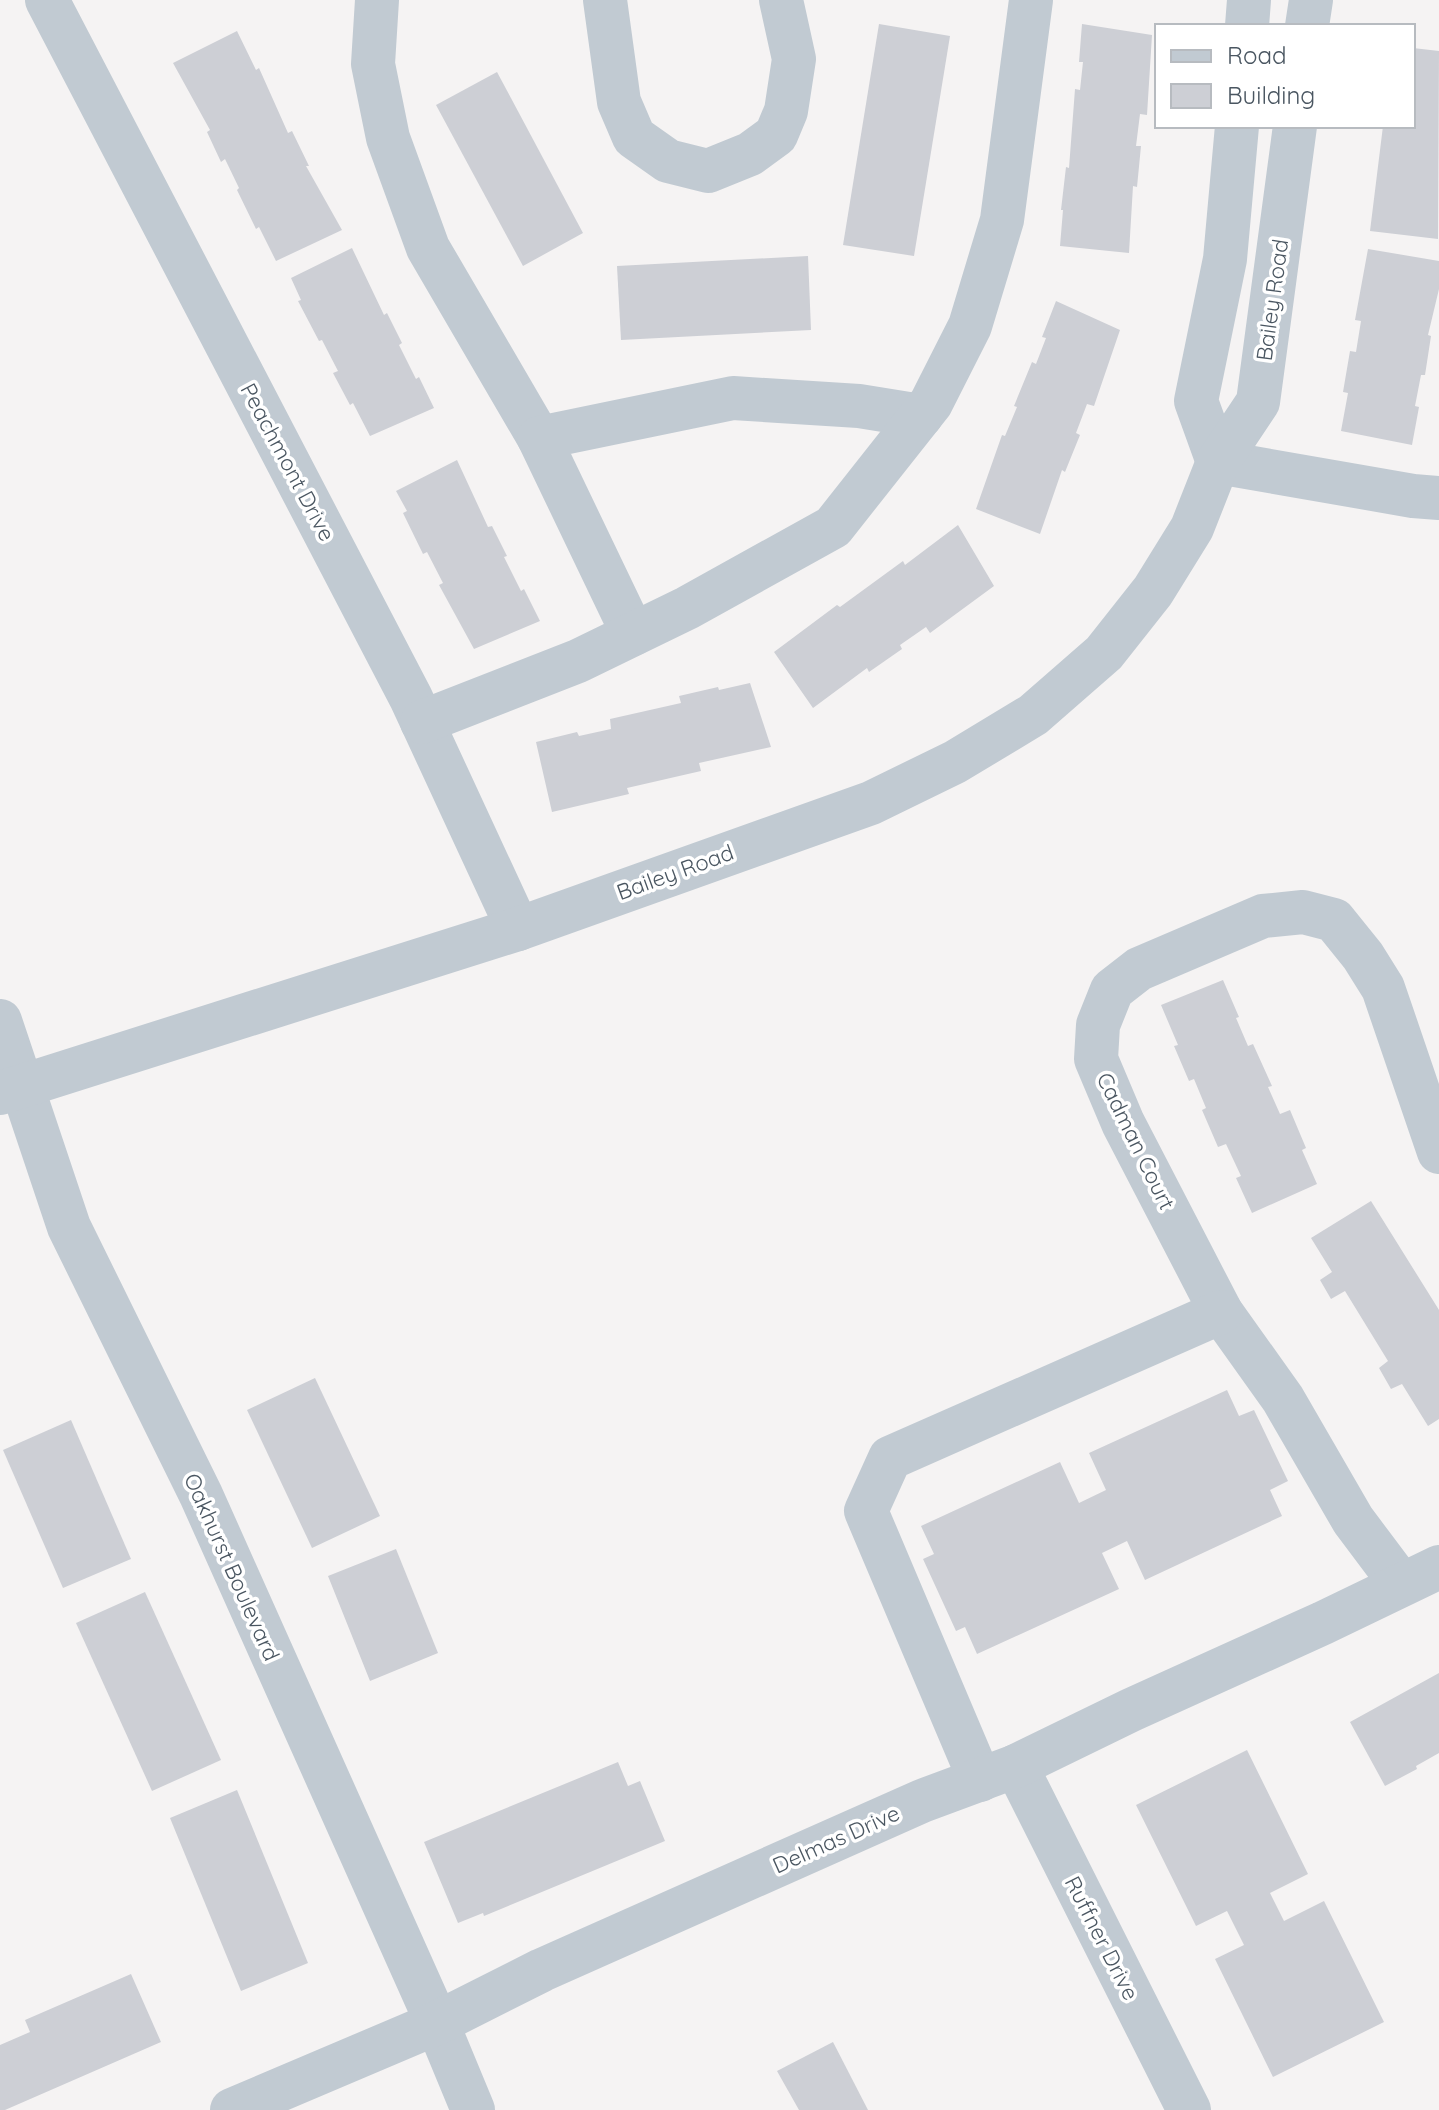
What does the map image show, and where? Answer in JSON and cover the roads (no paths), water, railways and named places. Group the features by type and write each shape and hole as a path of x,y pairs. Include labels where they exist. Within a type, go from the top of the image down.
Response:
{"street":[{"name":"Peachmont Drive","path":"47,0 422,722 518,929"},
{"path":"377,0 373,64 388,138 428,248 539,438 633,634"},
{"path":"605,0 619,102 634,137 668,161 708,171 750,154 776,135 786,111 794,59 781,0"},
{"path":"422,722 578,661 687,608 833,527 931,403 970,326 1002,220 1031,0"},
{"path":"1247,24 1249,0"},
{"path":"1307,24 1311,0"},
{"path":"1237,128 1225,259 1196,401 1218,462 1439,498"},
{"name":"Bailey Road","path":"10,1090 518,929 871,803 955,762 1033,715 1104,653 1153,591 1192,528 1218,462 1258,402 1295,128"},
{"path":"539,438 733,398 859,406 921,416"},
{"name":"Cadman Court","path":"1420,1576 1353,1520 1283,1399 1221,1312 1123,1123 1096,1059 1098,1025 1112,990 1139,969 1263,916 1303,912 1334,920 1363,956 1383,988 1439,1152"},
{"name":"Oakhurst Boulevard","path":"0,1021 10,1090 69,1227 201,1495 473,2110"},
{"name":"Ruffner Drive","path":"1189,2110 998,1773 866,1511 890,1458 1221,1312"},
{"name":"Delmas Drive","path":"232,2110 437,2023 542,1970 922,1801 998,1773 1420,1576"}]}
